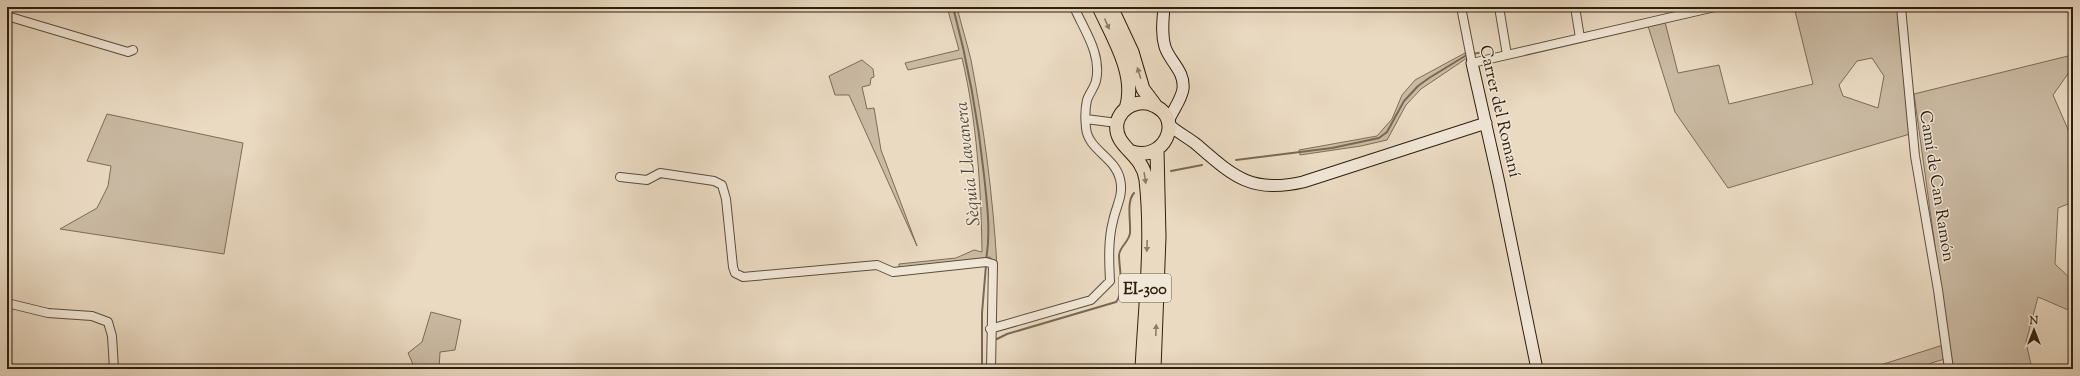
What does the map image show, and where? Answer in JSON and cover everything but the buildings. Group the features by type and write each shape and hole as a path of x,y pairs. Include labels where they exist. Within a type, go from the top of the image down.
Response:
{"main road":[{"path":"1099,7 1128,78 1130,92 1126,109 1117,123"},
{"path":"1111,7 1132,52 1143,89 1168,123"},
{"path":"1126,109 1136,103 1157,107"},
{"name":"EI-300","path":"1117,123 1117,132 1120,141 1142,164 1147,190 1147,261 1142,369"},
{"name":"EI-300","path":"1154,369 1160,217 1157,173 1161,145 1168,133 1168,123"},
{"path":"1132,152 1146,154 1161,145"}],"street":[{"path":"990,329 1091,300 1110,281 1109,249 1113,220 1120,200 1120,180 1117,171 1108,157 1091,142 1088,135 1086,119 1087,101 1096,82 1097,66 1091,42 1074,7"},
{"path":"1164,7 1164,41 1168,53 1179,70 1183,81 1182,93 1168,123 1228,171 1238,177 1262,186 1276,186 1303,182 1486,123"},
{"name":"Carrer del Romaní","path":"1461,7 1508,223 1537,369"},
{"path":"1499,7 1507,55"},
{"path":"1575,7 1580,38"},
{"path":"1472,63 1715,7"},
{"name":"Camí de Can Ramón","path":"1901,7 1915,156 1938,290 1949,369"},
{"path":"7,16 128,52 134,50"},
{"path":"1157,107 1177,104"},
{"path":"1086,119 1117,123"},
{"path":"1161,145 1188,138"},
{"path":"620,177 647,180 660,173 714,182 722,185 726,199 733,267 735,273 742,277 877,265 893,272 986,262 993,264 990,369"},
{"path":"7,303 48,313 92,316 108,322 112,336 114,369"}],"shaded area":[{"path":"947,7 957,7 971,60 987,162 997,266 990,257 899,269 899,264 956,258 974,250 982,252 981,204 975,130 962,58 908,70 905,63 959,50"},
{"path":"1794,7 1897,7 1910,134 1728,188 1675,112 1648,26 1665,22 1678,73 1719,65 1729,104 1813,84","holes":["1872,58 1884,76 1878,108 1843,96 1839,85 1857,61"]},
{"path":"1465,53 1467,58 1421,89 1406,105 1387,140 1361,146 1300,155 1299,150 1377,136 1392,119 1402,95 1415,80"},
{"path":"2068,56 2072,68 2053,95 2070,134 2073,133 2073,202 2058,208 2055,264 2073,281 2073,312 2038,297 2026,342 2032,369 1952,369 1914,94"},
{"path":"862,60 873,69 874,77 871,78 870,85 862,87 867,109 874,108 881,150 917,246 849,95 835,95 829,76"},
{"path":"107,114 243,143 224,254 60,229 97,208 108,186 111,166 87,161"},
{"path":"431,312 461,320 455,350 440,352 439,369 415,369 408,353 422,342"},
{"path":"1943,345 1945,359 1931,363 1924,369 1868,369"}],"waterway":[{"name":"Sèquia Llavanera","path":"953,7 968,70 982,154 988,218 986,260"},
{"path":"1473,54 1483,52"},
{"path":"1236,160 1332,148 1379,138 1387,132 1404,101 1418,86 1465,56"},
{"path":"1171,171 1202,165"},
{"path":"997,339 1007,334 1116,302 1119,298 1121,286 1119,255 1130,233 1129,206 1134,193"},
{"name":"Sèquia Llavanera","path":"982,369 982,313 986,265"}]}
